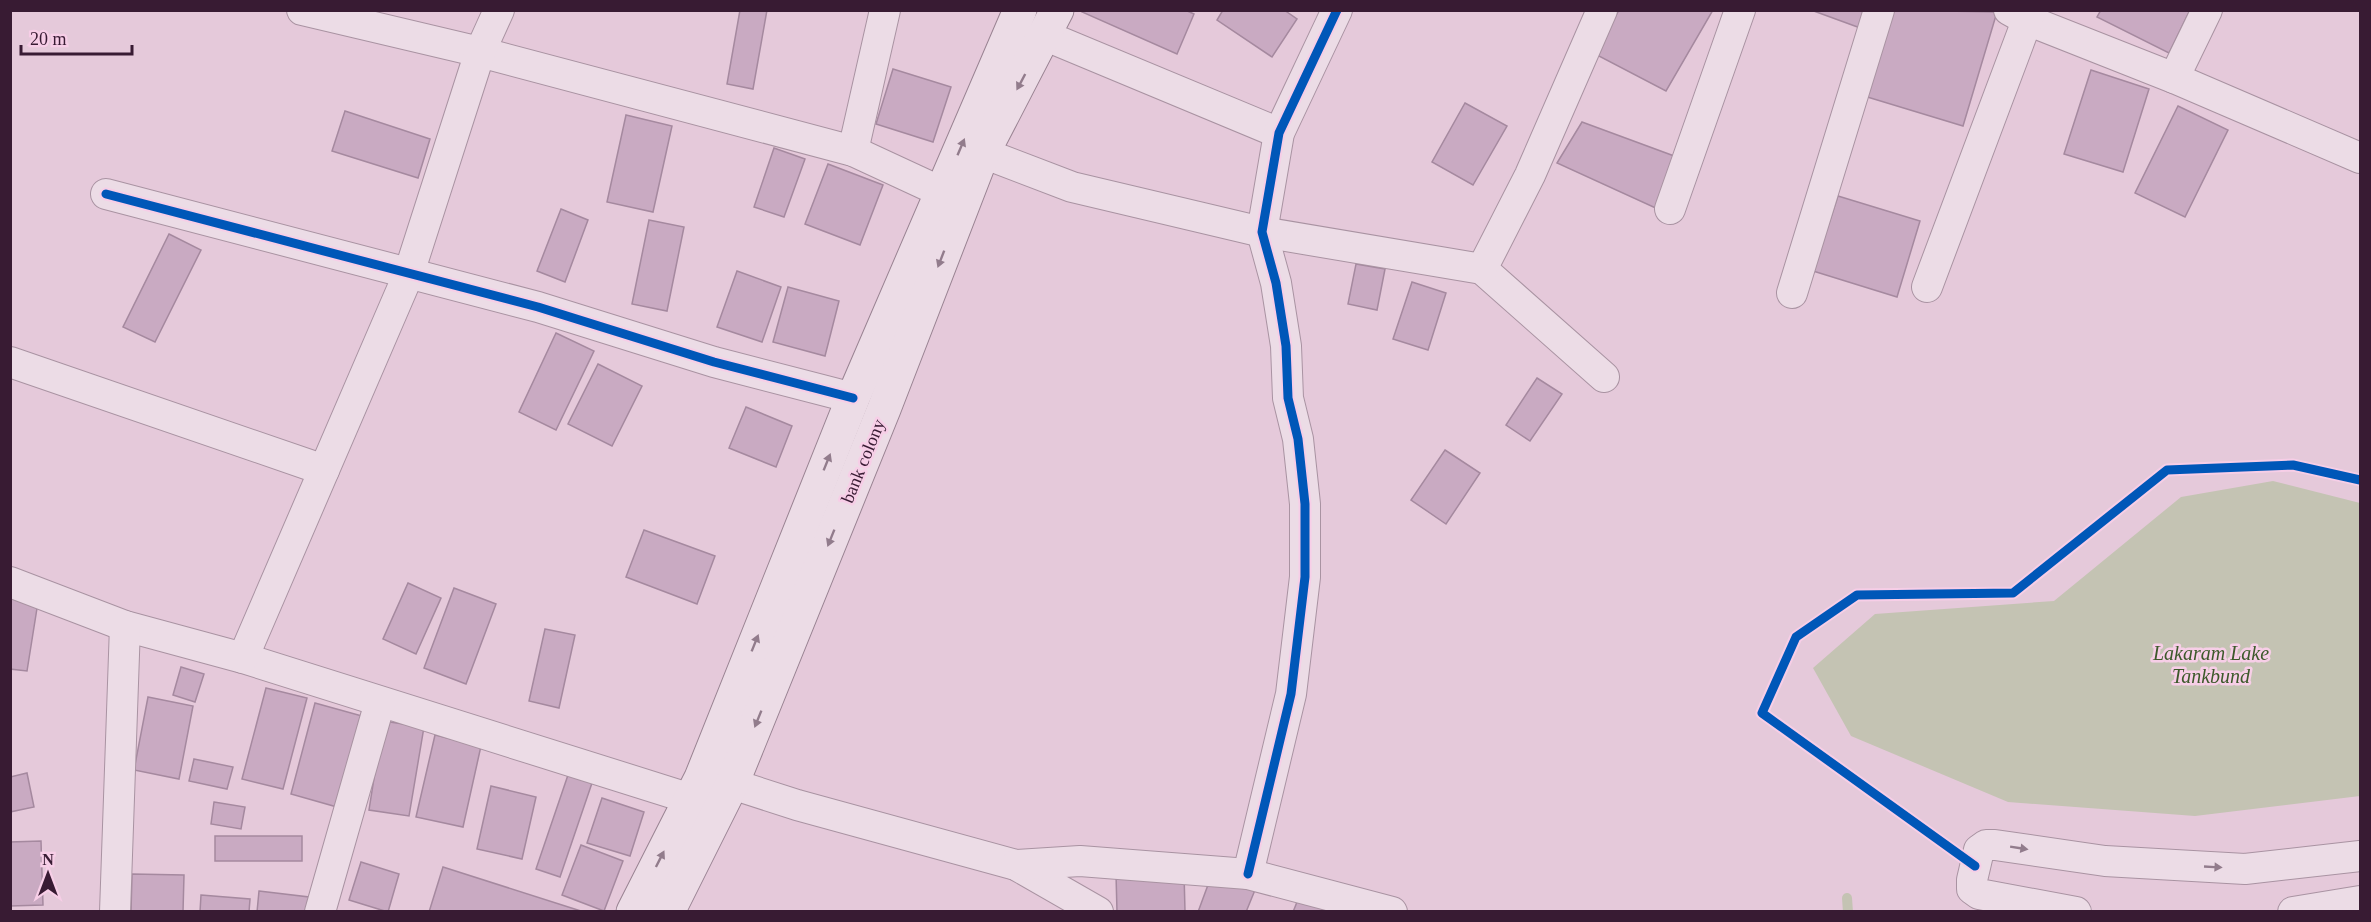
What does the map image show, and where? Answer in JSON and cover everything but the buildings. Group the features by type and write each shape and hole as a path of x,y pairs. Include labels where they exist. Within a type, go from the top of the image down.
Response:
{"main road":[{"path":"633,912 713,798 853,398 952,197 1020,10"},
{"name":"bank colony","path":"668,912 713,798 884,409 952,197 984,153 1051,23"}],"street":[{"path":"302,10 480,52 853,151 952,197"},
{"path":"243,658 409,273 480,52 499,10"},
{"path":"853,151 885,10"},
{"path":"1248,874 1291,694 1305,577 1305,504 1298,439 1288,398 1286,346 1276,284 1262,232 1279,133 1337,10"},
{"path":"1482,269 1530,175 1602,10"},
{"path":"1670,209 1740,10"},
{"path":"1792,293 1879,10"},
{"path":"2174,78 2206,10"},
{"path":"1927,286 2022,14 2361,158"},
{"path":"1051,23 1279,133"},
{"path":"984,153 1072,187 1262,232 1482,269 1604,377"},
{"path":"106,194 538,308 714,362 853,398"},
{"path":"10,362 324,470"},
{"path":"10,582 125,626 243,658 380,702 713,798 797,805 1016,865 1098,912"},
{"path":"115,912 125,626"},
{"path":"320,912 380,702"},
{"path":"2076,912 1979,894 1972,889 1979,850 1986,845 1995,845 2105,861 2245,869 2361,856"},
{"path":"1016,865 1080,861 1248,874 1392,912"},
{"path":"2293,912 2361,901"}],"water":[{"name":"Lakaram Lake Tankbund","path":"2273,481 2360,503 2360,796 2195,816 2008,802 1851,736 1813,668 1875,614 2054,601 2181,497"}],"waterway":[{"path":"1847,898 1848,912"}],"cycle path":[{"path":"1248,874 1291,694 1305,577 1305,504 1298,439 1288,398 1286,346 1276,283 1262,232 1279,133 1337,10"},
{"path":"106,194 538,307 714,362 853,398"},
{"path":"1975,866 1762,713 1796,637 1857,595 2013,593 2167,470 2293,465 2360,480"}]}
